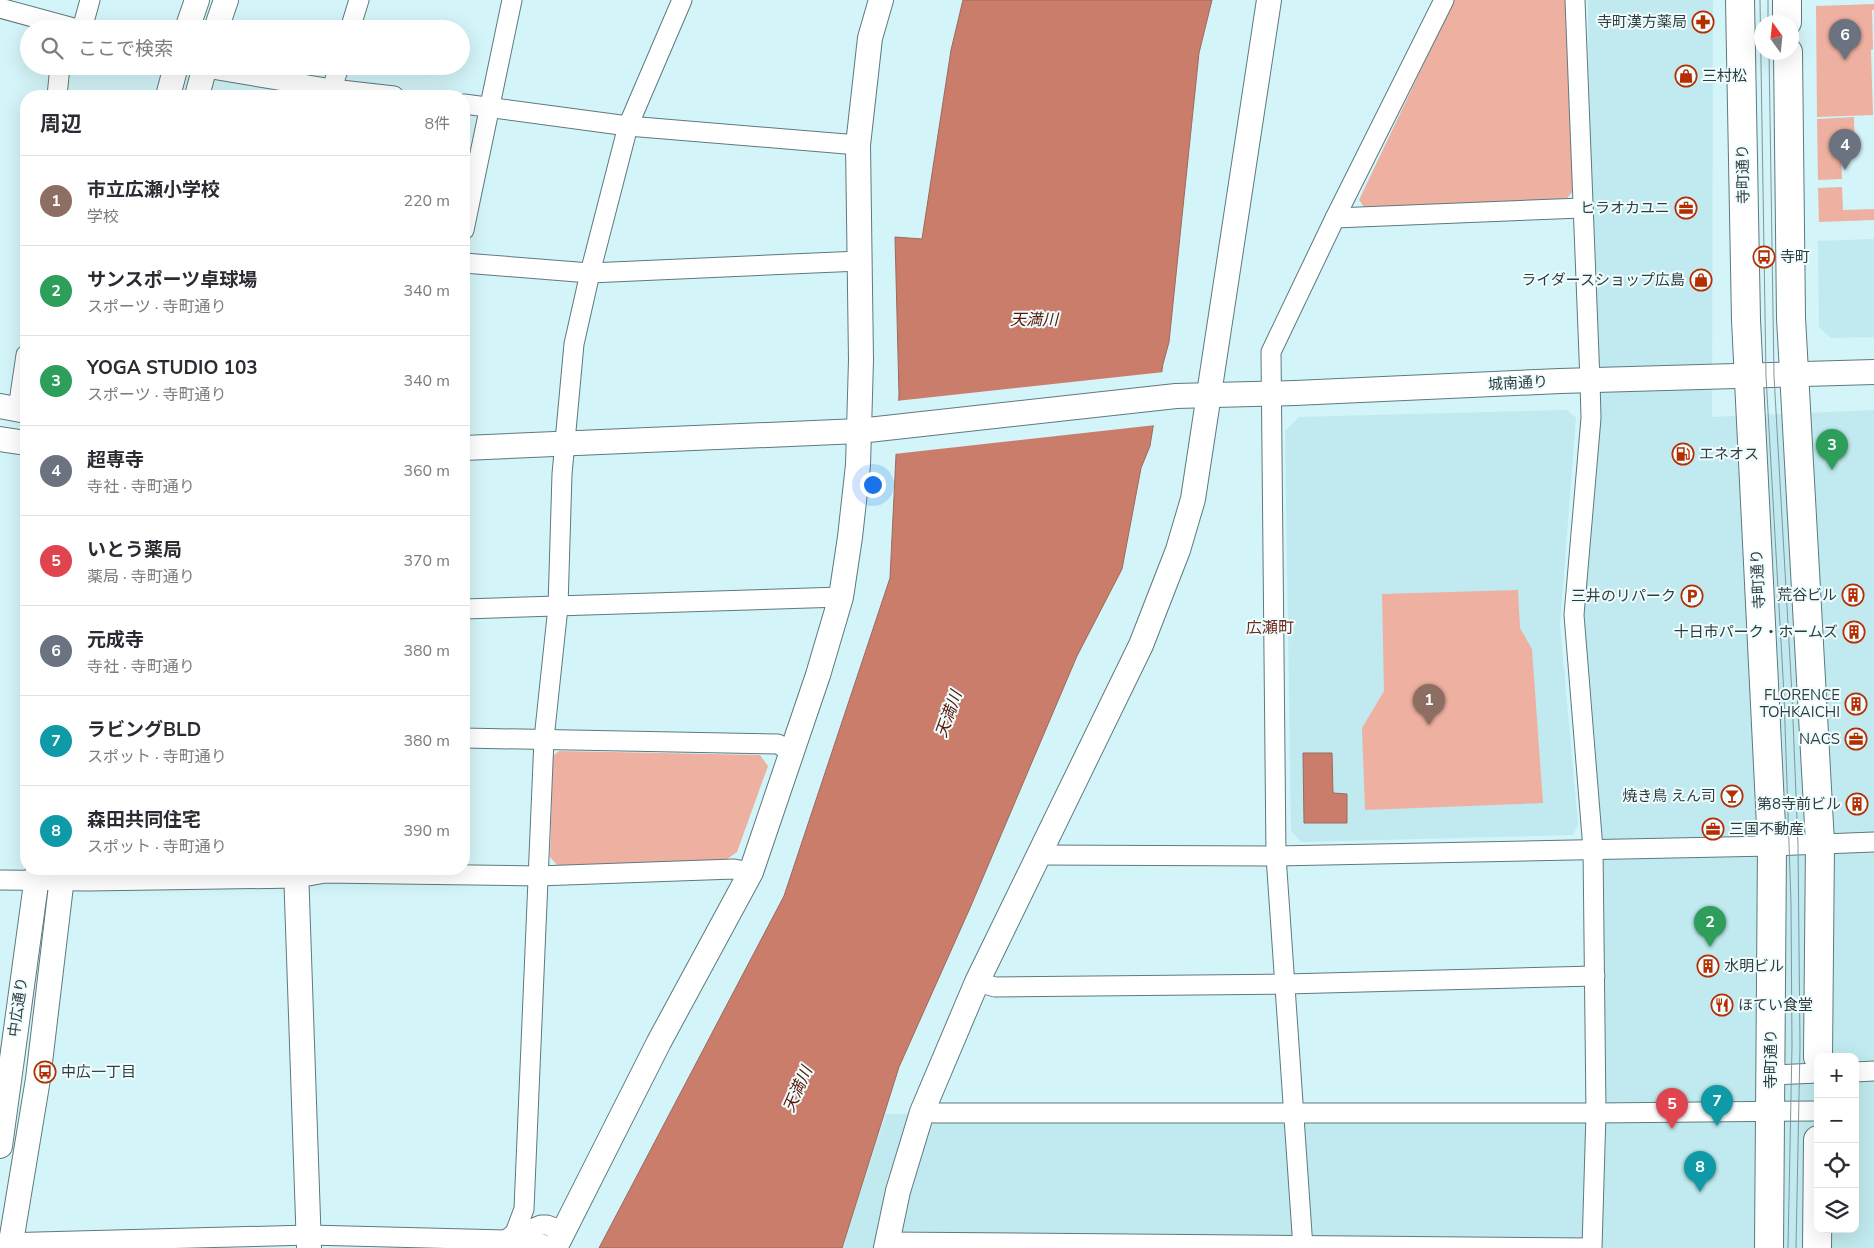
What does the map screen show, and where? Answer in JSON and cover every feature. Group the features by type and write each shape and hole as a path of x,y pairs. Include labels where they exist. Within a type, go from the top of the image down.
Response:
{"highway":[{"name":"寺町通り","path":"1740,0 1748,377 1772,846 1769,1248"},
{"path":"1787,0 1788,15"},
{"path":"1788,60 1791,318 1820,843 1818,1053"},
{"path":"1816,1248 1818,1143"}],"street":[{"path":"77,20 90,0"},
{"path":"190,20 197,0"},
{"path":"219,20 226,0"},
{"path":"352,20 358,0"},
{"path":"470,201 512,0"},
{"path":"506,1240 515,1233 524,1209 544,739 558,607 564,445 574,344 590,273 628,126 682,0"},
{"path":"506,1240 539,1243 554,1238 751,872 818,675 841,597 858,465 861,360 858,145 870,38 882,0"},
{"path":"1269,0 1193,499 1178,550 1141,645 977,982 922,1112 898,1191 887,1245 1592,1248 1596,1113 1593,849 1574,615 1591,418 1575,0"},
{"path":"1303,1247 1276,856 1271,352 1335,218 1444,0"},
{"path":"0,8 43,20"},
{"path":"57,90 59,75"},
{"path":"170,90 174,75"},
{"path":"198,90 200,75"},
{"path":"241,75 316,90"},
{"path":"332,90 336,75"},
{"path":"470,105 628,126 858,145"},
{"path":"1335,218 1582,208"},
{"path":"470,263 590,273 860,262"},
{"name":"城南通り","path":"470,448 859,431 1162,398 1590,380 1874,372"},
{"path":"15,409 20,384"},
{"path":"0,438 20,442"},
{"path":"470,610 841,597"},
{"path":"470,738 778,744 791,752"},
{"path":"1039,855 1276,856 1772,846 1874,842"},
{"path":"467,875 538,876 734,869 751,872"},
{"path":"0,880 37,875 62,875 38,1079 7,1245 554,1238"},
{"name":"中広通り","path":"0,1146 5,1071 37,875"},
{"path":"297,875 309,1241"},
{"path":"977,982 995,986 1286,984 1595,976"},
{"path":"1859,1072 1874,1071"},
{"path":"1771,1075 1814,1073"},
{"path":"922,1112 936,1114 1814,1111"},
{"path":"524,1209 535,1222 554,1238"}],"shaded area":[{"path":"1454,0 1564,0 1566,3 1573,191 1563,203 1367,211 1359,200"},
{"path":"1588,0 1713,0 1712,417 1874,410 1874,1248 842,1248 886,1114 1592,1111 1596,873 1575,618 1591,424"},
{"path":"1874,4 1874,10 1872,10 1873,49 1871,50 1873,115 1817,117 1816,6"},
{"path":"1854,117 1855,157 1841,157 1842,179 1818,180 1817,119"},
{"path":"1842,187 1843,210 1874,209 1874,220 1819,222 1818,188"},
{"path":"1874,239 1874,337 1831,338 1819,327 1818,241"},
{"path":"1567,410 1576,418 1560,625 1578,824 1573,835 1301,842 1291,831 1285,431 1299,417"},
{"path":"1518,590 1520,628 1532,649 1543,803 1365,810 1362,728 1384,691 1382,594"},
{"path":"559,751 760,755 768,766 737,852 723,862 558,866 550,857 553,756"}],"water":[{"name":"天満川","path":"963,0 1212,0 1199,53 1169,342 1163,364 1150,446 1141,468 1122,569 1077,656 970,908 899,1067 842,1248 599,1248 784,896 890,578 899,394 895,237 922,239 951,50"},
{"path":"1303,753 1332,753 1333,793 1347,794 1347,823 1304,823"}],"pier":[{"path":"1164,372 1156,425 894,454 896,401"}],"tram line":[{"path":"1760,0 1766,376 1784,695 1791,903 1792,1046 1788,1248"},
{"path":"1768,0 1768,15"},
{"path":"1769,60 1774,376 1792,695 1798,845 1800,1046 1796,1248"}],"place":[{"name":"寺町漢方薬局","path":"1703,22"},
{"name":"元成寺","path":"1845,60"},
{"name":"三村松","path":"1686,76"},
{"name":"超専寺","path":"1845,170"},
{"name":"ヒラオカユニ","path":"1686,208"},
{"name":"寺町","path":"1764,257"},
{"name":"ライダースショップ広島","path":"1701,280"},
{"name":"エネオス","path":"1683,454"},
{"name":"YOGA STUDIO 103","path":"1832,470"},
{"name":"荒谷ビル","path":"1853,595"},
{"name":"三井のリパーク","path":"1692,596"},
{"name":"十日市パーク・ホームズ","path":"1854,632"},
{"name":"FLORENCE TOHKAICHI","path":"1856,704"},
{"name":"市立広瀬小学校","path":"1429,725"},
{"name":"NACS","path":"1856,739"},
{"name":"焼き鳥 えん司","path":"1732,796"},
{"name":"第8寺前ビル","path":"1857,804"},
{"name":"三国不動産","path":"1713,829"},
{"name":"サンスポーツ卓球場","path":"1710,947"},
{"name":"水明ビル","path":"1708,966"},
{"name":"ほてい食堂","path":"1722,1005"},
{"name":"中広一丁目","path":"45,1072"},
{"name":"ラビングBLD","path":"1717,1126"},
{"name":"いとう薬局","path":"1672,1129"},
{"name":"森田共同住宅","path":"1700,1192"}],"district":[{"name":"広瀬町","path":"1270,627"}]}
